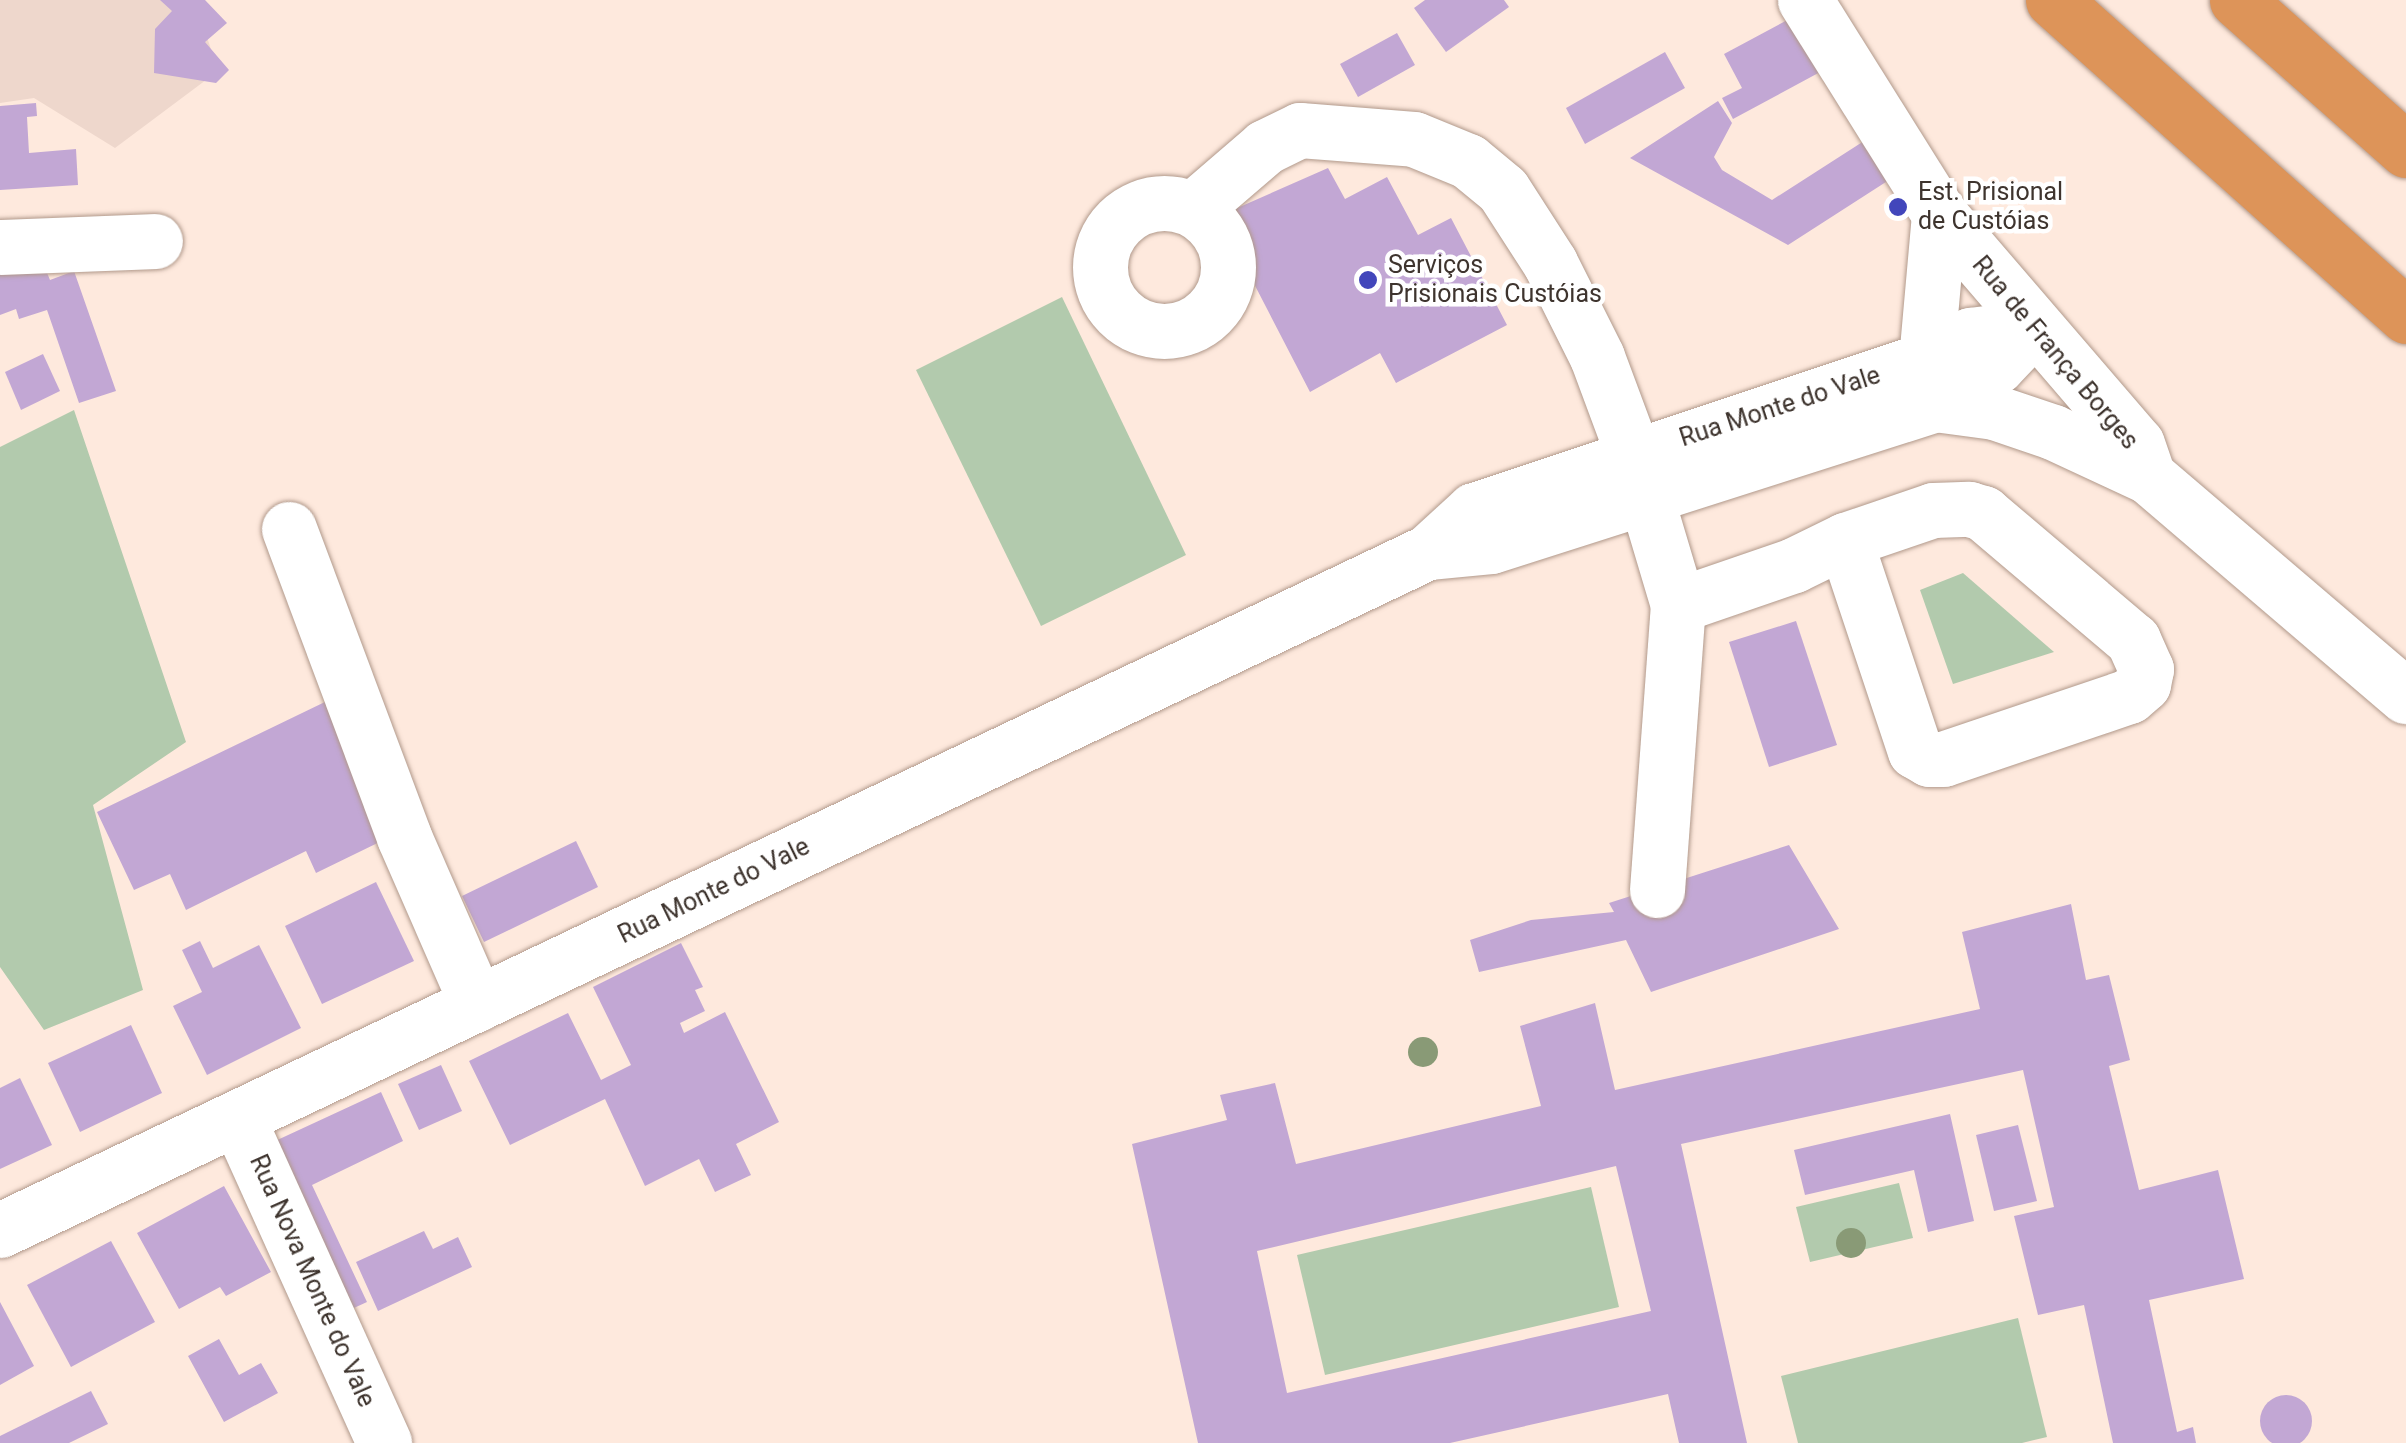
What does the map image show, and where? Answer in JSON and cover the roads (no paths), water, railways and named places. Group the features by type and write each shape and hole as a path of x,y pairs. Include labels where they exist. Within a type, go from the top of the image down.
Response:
{"highway":[{"path":"2053,0 2406,316"},
{"path":"2237,0 2406,150"}],"street":[{"name":"Rua de França Borges","path":"1804,0 1939,214 2137,444 2148,476 2406,696"},
{"path":"1193,209 1265,148 1300,130 1414,139 1468,161 1502,190 1550,263 1597,357 1640,475 1678,605 1657,890"},
{"path":"1930,382 1939,214"},
{"path":"0,246 155,241"},
{"name":"Rua Monte do Vale","path":"0,1230 1428,552 1474,510 1640,475 1930,382 1996,366 2034,327"},
{"name":"Rua Monte do Vale","path":"1930,382 2148,476"},
{"path":"1678,605 1794,565 1845,540 1933,510 1983,513 2133,640 2146,669 2143,684 2130,696 1942,759 1929,759 1915,751 1845,540"},
{"path":"289,530 404,838 477,1004"},
{"name":"Rua Nova Monte do Vale","path":"238,1120 384,1443"}],"place":[{"name":"Est. Prisional de Custóias","path":"1898,207"},
{"name":"Serviços Prisionais Custóias","path":"1368,280"}]}
